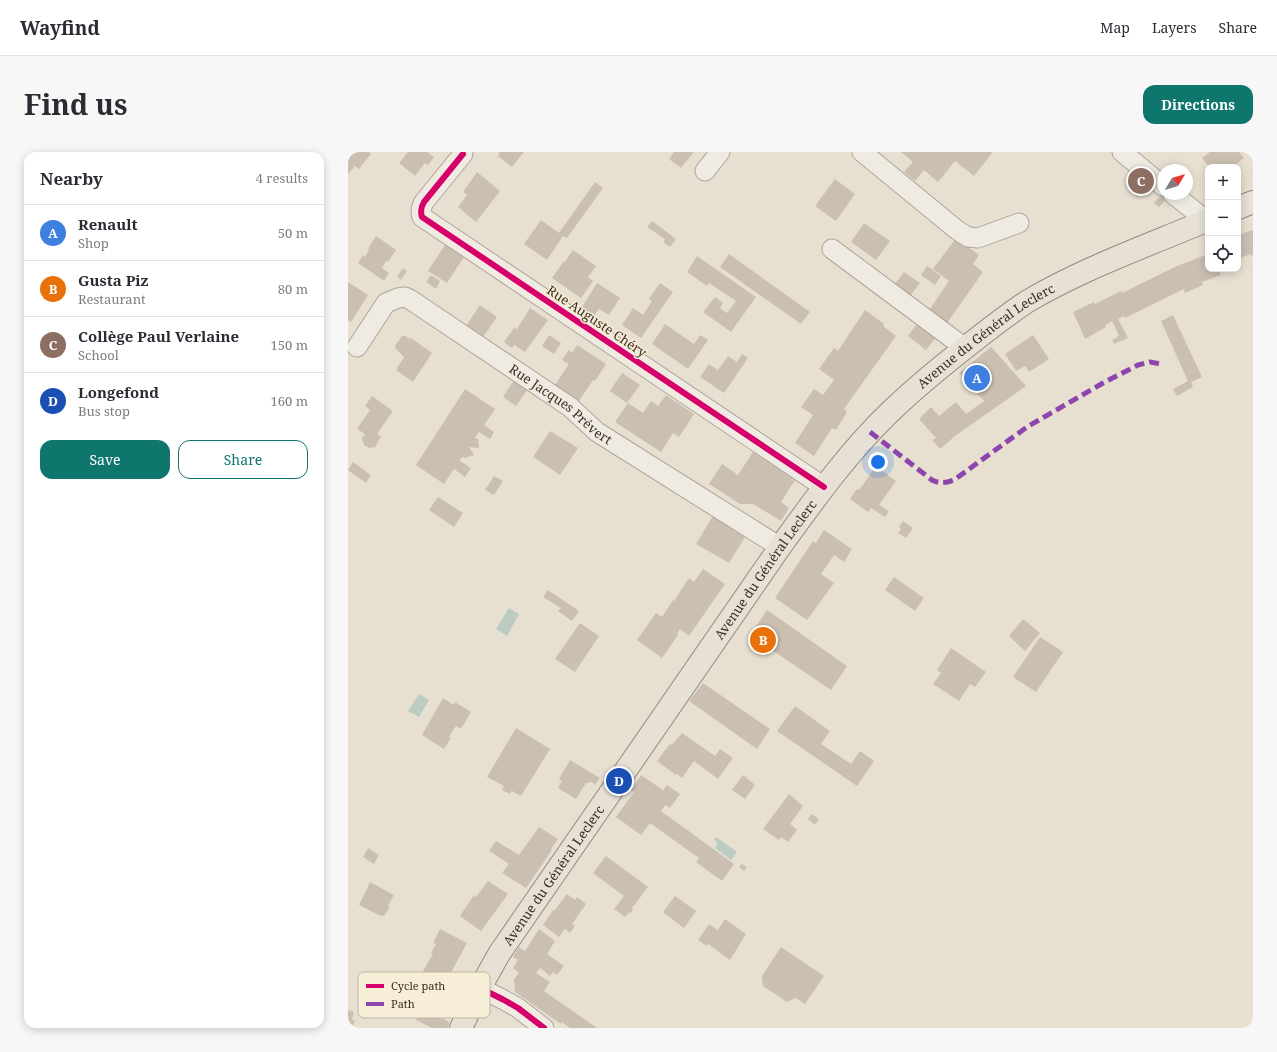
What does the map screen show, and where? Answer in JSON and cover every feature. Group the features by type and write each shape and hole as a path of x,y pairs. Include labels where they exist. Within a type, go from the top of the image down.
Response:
{"main road":[{"path":"1241,207 1253,202"},
{"name":"Avenue du Général Leclerc","path":"489,972 499,954 780,547 824,486 870,432 941,366 1028,301 1065,282 1205,221"},
{"name":"Avenue du Général Leclerc","path":"461,1028 466,1018"}],"street":[{"path":"705,171 720,152"},
{"path":"862,152 957,230 968,237 978,238 1019,223"},
{"path":"1122,152 1157,181"},
{"name":"Rue Auguste Chéry","path":"463,154 424,202 421,207 422,217 824,486"},
{"path":"1181,200 1205,218"},
{"path":"832,249 965,348"},
{"name":"Rue Jacques Prévert","path":"357,347 386,303 405,297 570,408 596,432 780,547"},
{"path":"490,993 511,1004 544,1028"}],"shaded area":[{"path":"509,608 519,614 507,636 496,629"},
{"path":"419,694 429,700 419,717 408,711"},
{"path":"716,837 737,852 731,860 715,848 718,843 714,840"}],"building":[{"path":"348,152 369,152 371,154 359,169 355,166 348,174"},
{"path":"408,152 427,152 434,157 428,165 425,163 415,176 399,163"},
{"path":"498,152 524,152 512,167 498,156 500,153"},
{"path":"674,152 694,152 681,168 669,159"},
{"path":"901,152 993,152 974,176 955,161 938,182 924,170 915,181 904,172 913,162"},
{"path":"1210,152 1239,152 1244,158 1237,164 1207,164 1202,158"},
{"path":"477,172 500,191 476,222 458,207 467,195 463,192"},
{"path":"835,179 855,194 836,221 815,206"},
{"path":"595,182 603,188 567,238 563,236 547,260 524,244 541,220 559,233"},
{"path":"1157,200 1165,200 1159,207 1154,203"},
{"path":"652,221 676,239 670,247 663,242 665,239 647,227"},
{"path":"864,223 890,241 876,260 851,242"},
{"path":"1253,230 1253,255 1251,256 1250,254 1241,258 1241,234"},
{"path":"376,236 396,250 382,268 389,273 384,281 358,263 363,255 365,257"},
{"path":"956,238 979,255 973,264 983,272 945,326 927,313 949,281 933,269"},
{"path":"445,245 464,257 447,283 428,271"},
{"path":"573,250 596,266 588,277 593,281 581,298 552,278"},
{"path":"729,254 810,312 801,324 720,267"},
{"path":"1205,255 1205,272 1220,272 1221,275 1202,282 1203,285 1185,293 1184,289 1125,318 1124,316 1118,319 1128,338 1114,344 1112,340 1119,336 1112,321 1105,325 1106,327 1085,339 1073,312 1094,302 1095,304 1121,291 1122,293 1177,266"},
{"path":"697,256 756,297 731,332 703,312 715,297 723,303 720,308 727,313 736,301 709,283 707,286 687,272"},
{"path":"927,266 941,276 935,285 921,275"},
{"path":"403,268 407,271 401,280 397,277"},
{"path":"904,272 920,283 908,299 892,288"},
{"path":"431,275 440,281 436,289 426,282"},
{"path":"348,282 368,295 351,322 348,320"},
{"path":"597,283 620,298 609,315 599,309 591,320 579,312"},
{"path":"660,283 673,292 641,338 622,325 633,308 643,315 652,301 649,299"},
{"path":"480,305 497,317 483,337 466,326"},
{"path":"530,308 548,320 525,352 514,345 512,348 504,342 514,328 517,329"},
{"path":"865,310 884,324 883,326 896,336 844,409 847,412 836,430 832,428 814,456 795,443 813,415 801,407 814,389 823,395 834,380 819,369 834,348 838,351"},
{"path":"1173,315 1202,377 1191,382 1193,387 1177,396 1173,389 1188,381 1161,321"},
{"path":"921,318 940,332 926,350 908,336"},
{"path":"665,324 694,344 700,335 708,340 688,369 652,344"},
{"path":"549,335 561,343 554,354 542,346"},
{"path":"1033,335 1049,359 1029,372 1025,366 1016,371 1005,354"},
{"path":"402,336 411,338 432,353 413,382 396,370 404,357 395,346"},
{"path":"577,345 606,364 577,404 553,388 569,364 562,360 569,350 572,353"},
{"path":"991,347 1026,386 955,436 940,449 932,440 936,438 919,419 931,407 939,416 956,402 966,414 984,401 959,373"},
{"path":"742,354 748,358 724,393 700,377 709,364 718,370 728,356 737,362"},
{"path":"622,373 640,385 627,403 610,391"},
{"path":"516,377 530,386 516,406 503,397"},
{"path":"465,389 495,409 484,425 494,432 490,439 479,432 475,438 478,439 479,448 469,447 474,455 465,458 462,457 460,461 471,468 465,477 454,469 444,484 416,465"},
{"path":"666,395 694,414 679,437 673,433 661,452 615,422 628,403 643,413 651,401 658,406"},
{"path":"372,396 393,411 377,434 381,437 375,447 369,448 364,445 362,438 365,434 357,429 370,410 365,406"},
{"path":"550,431 578,448 560,475 533,457"},
{"path":"753,452 795,480 781,502 789,508 781,521 753,504 740,504 709,484 722,464 738,475"},
{"path":"353,462 371,475 366,483 348,470"},
{"path":"876,466 896,481 879,505 889,511 885,517 871,508 868,512 850,499 857,489 859,490"},
{"path":"494,476 503,481 494,495 485,490"},
{"path":"438,497 463,513 454,527 429,510"},
{"path":"714,514 747,534 729,563 696,544"},
{"path":"903,521 913,528 906,538 898,533 901,529 899,527"},
{"path":"824,530 852,549 844,562 834,555 821,574 834,583 807,620 775,598 813,541 816,543"},
{"path":"703,569 725,584 689,636 680,629 677,634 678,635 662,658 637,640 656,613 662,617 689,578 694,582"},
{"path":"894,577 924,598 915,611 885,590"},
{"path":"548,590 579,611 572,621 558,611 561,608 543,597"},
{"path":"767,610 847,666 831,690 772,650 774,647 752,632"},
{"path":"1023,619 1040,633 1025,651 1009,636"},
{"path":"580,623 599,636 575,672 555,659"},
{"path":"1040,637 1063,652 1036,692 1013,677"},
{"path":"951,648 986,672 975,687 970,684 959,701 933,684 941,673 937,670"},
{"path":"703,683 770,729 757,749 689,701"},
{"path":"443,698 454,705 455,702 471,712 461,729 456,726 444,749 422,735"},
{"path":"795,706 830,731 821,744 851,764 860,751 874,761 857,786 777,731"},
{"path":"516,728 550,749 521,796 512,791 510,794 502,790 504,786 487,777"},
{"path":"682,733 715,756 720,749 733,758 718,779 694,761 682,778 657,761 670,744 672,745"},
{"path":"570,760 600,778 595,785 592,782 586,783 576,799 558,788 562,781 559,779"},
{"path":"641,775 663,790 667,785 680,794 670,808 665,805 661,811 734,864 722,881 696,862 699,858 650,823 641,835 616,817 634,792 631,790"},
{"path":"743,775 755,785 745,799 732,790"},
{"path":"789,794 803,806 790,824 797,830 788,842 781,837 779,840 763,829"},
{"path":"812,814 819,819 815,825 808,819"},
{"path":"539,827 558,839 526,888 502,873 509,864 489,851 496,841 519,855"},
{"path":"368,848 379,855 374,864 363,857"},
{"path":"606,856 648,887 632,908 631,913 629,912 625,917 614,909 624,896 593,873"},
{"path":"742,864 747,867 744,871 739,867"},
{"path":"488,881 508,894 481,931 460,916 474,895 476,897"},
{"path":"370,882 394,895 385,915 381,916 359,905"},
{"path":"567,894 575,900 577,897 586,904 572,924 575,926 570,933 565,929 559,937 543,925 553,910 554,911"},
{"path":"675,896 696,911 684,928 663,912"},
{"path":"725,919 746,934 730,960 708,944 707,946 698,940 709,924 718,930"},
{"path":"440,929 467,943 451,972 422,972 433,954 431,953 436,944 433,943"},
{"path":"539,929 555,941 547,954 564,966 557,975 553,972 550,976 540,968 536,973 550,982 544,991 597,1028 570,1028 562,1022 561,1024 515,992 514,979 519,973 513,968 518,960 513,957 519,947 525,951"},
{"path":"781,947 824,976 805,1004 796,998 787,1002 763,986 762,976"},
{"path":"348,1010 354,1012 352,1020 355,1021 352,1028 348,1028"},
{"path":"417,1018 442,1018 449,1022 448,1028 432,1028 416,1020"}],"marked path":[{"path":"870,432 932,480 940,483 948,482 954,480 1027,427 1103,383 1138,365 1150,362 1161,364"}],"cycle path":[{"path":"463,154 424,202 421,209 422,217 824,487"},
{"path":"490,993 518,1008 544,1028"}],"place":[{"name":"Collège Paul Verlaine","path":"1141,181"},
{"name":"Renault","path":"977,378"},
{"name":"Gusta Piz","path":"763,640"},
{"name":"Longefond","path":"619,781"}]}
